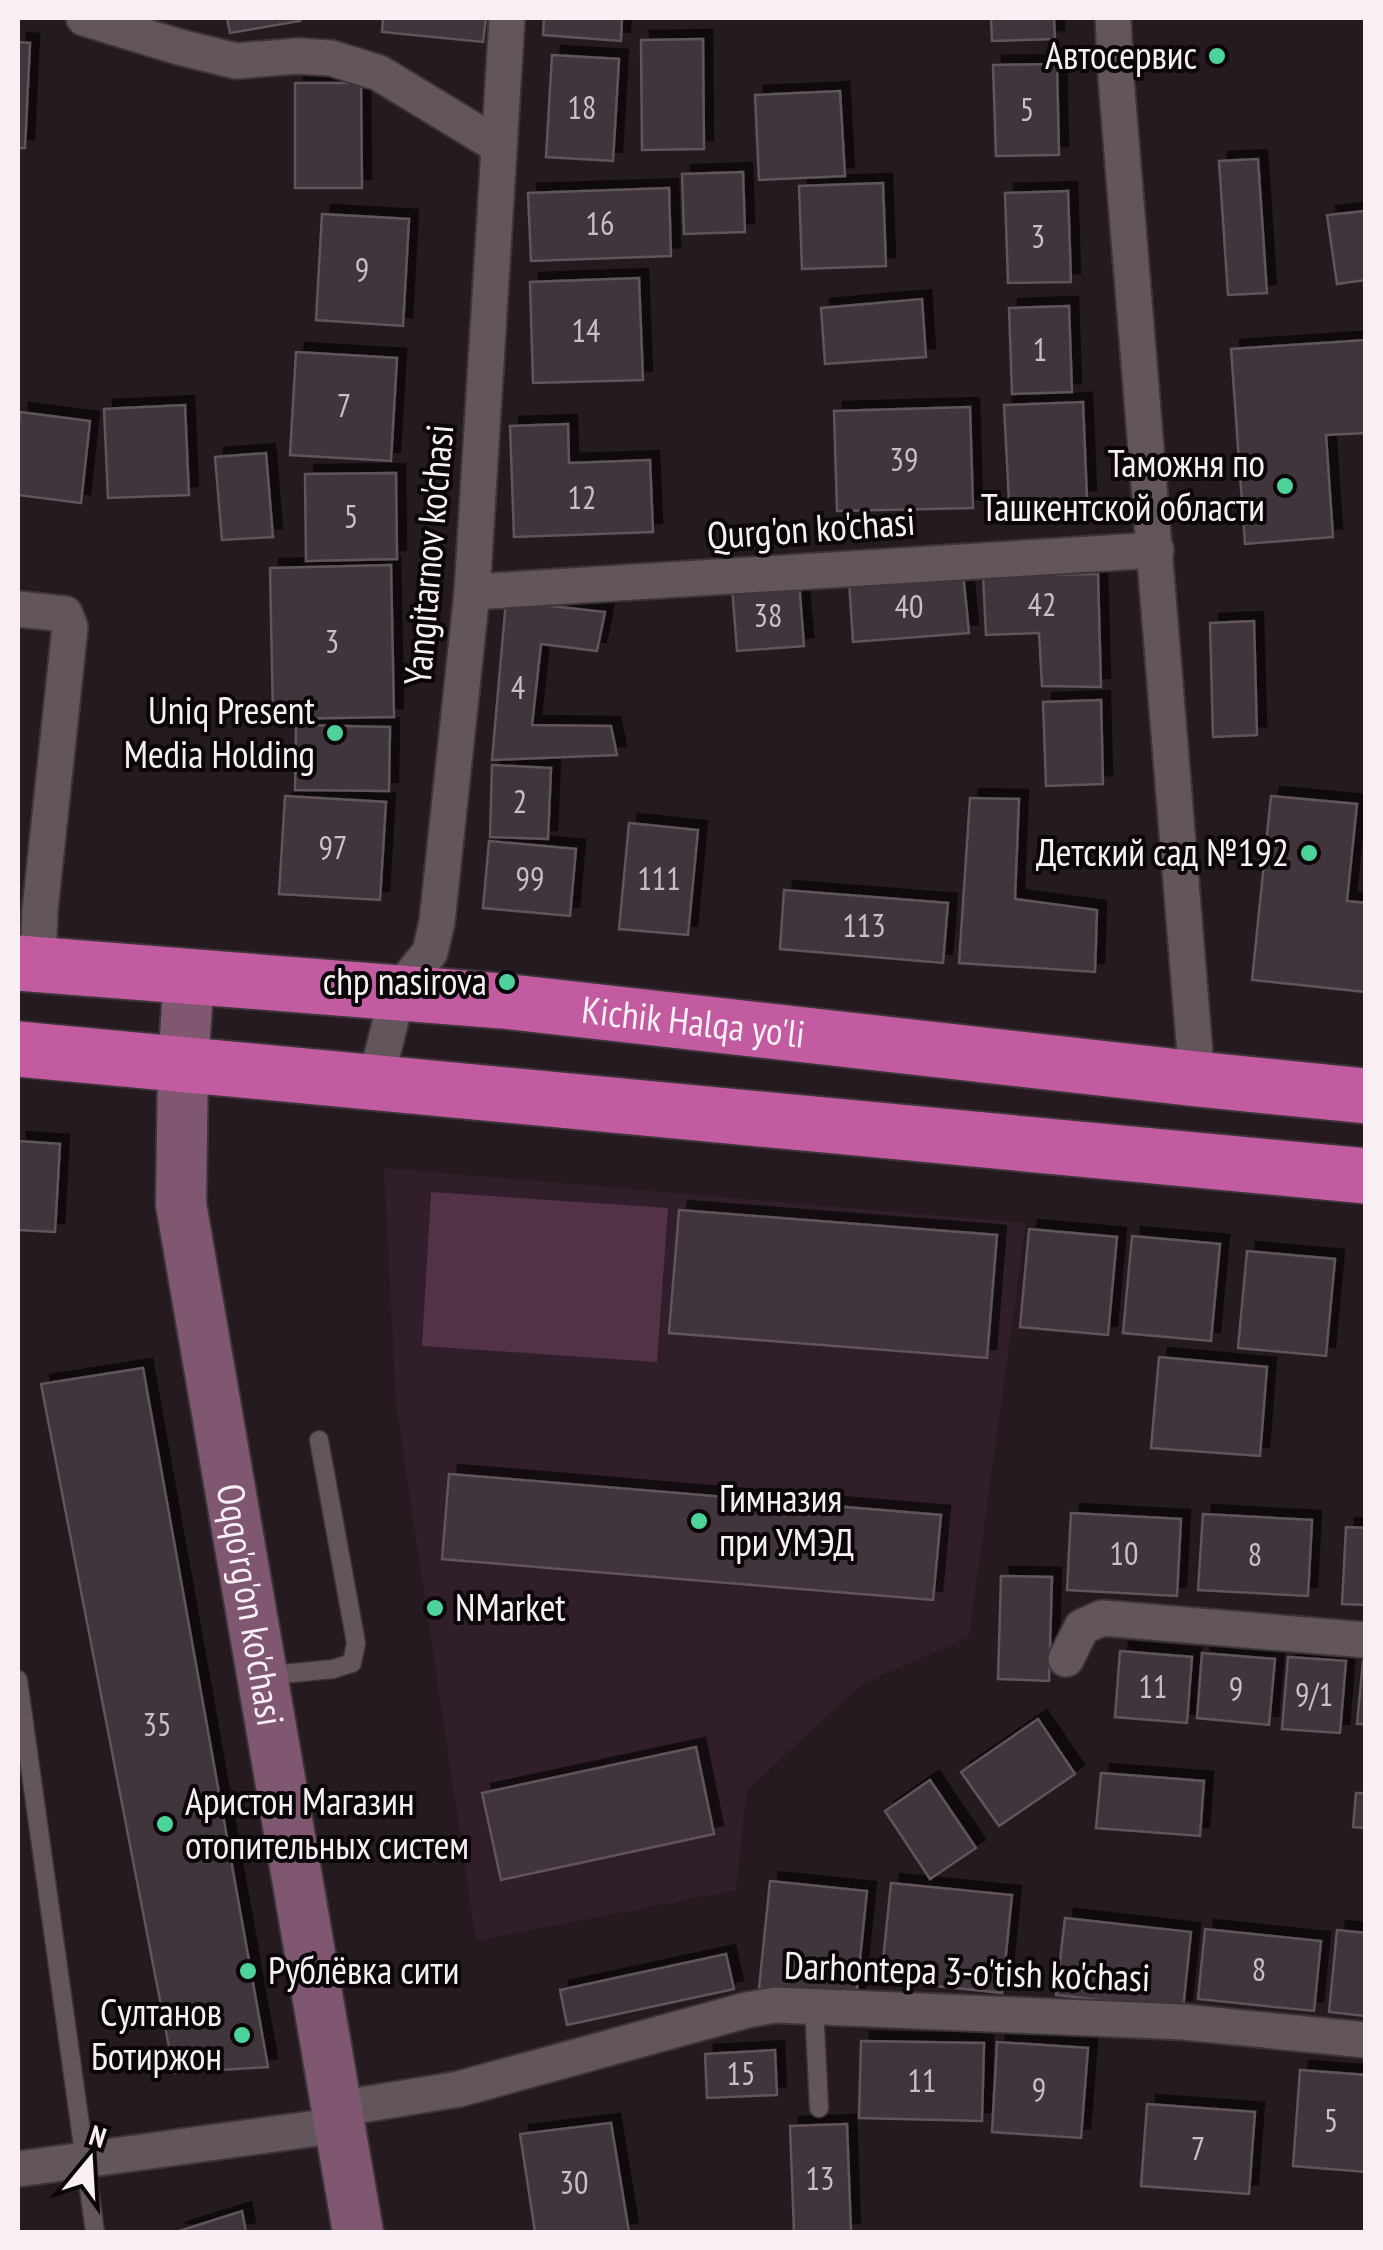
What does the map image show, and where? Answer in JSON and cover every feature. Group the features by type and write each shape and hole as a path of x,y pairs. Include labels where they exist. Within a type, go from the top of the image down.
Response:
{"highway":[{"name":"Kichik Halqa yo'li","path":"28,964 502,1001 1366,1096"},
{"path":"18,1048 1366,1176"}],"main road":[{"name":"Oqqo'rg'on ko'chasi","path":"189,976 183,1065 182,1204 358,2232"}],"street":[{"path":"84,18 236,61 298,56 331,58 379,73 499,146"},
{"name":"Yangitarnov ko'chasi","path":"376,1083 398,992 430,952 437,922 472,592 507,18"},
{"path":"1114,18 1197,1080"},
{"name":"Qurg'on ko'chasi","path":"472,592 1156,550"},
{"path":"18,609 65,614 70,628 40,910 28,964"},
{"path":"1066,1658 1082,1627 1102,1618 1366,1640"},
{"name":"Darhontepa 3-o'tish ko'chasi","path":"18,2170 338,2117 776,2005 1183,2022 1366,2040"}],"lane":[{"path":"262,1676 333,1669 352,1663 356,1642 319,1440"},
{"path":"18,1680 95,2232"},
{"path":"814,2006 819,2108"}],"shaded area":[{"name":"Гимназия при УМЭД","path":"384,1168 1026,1223 969,1637 862,1684 747,1790 736,1890 476,1941 396,1404"},
{"path":"431,1192 668,1208 657,1362 422,1346"}],"building":[{"path":"227,18 300,18 300,21 230,33"},
{"path":"383,18 486,18 483,42 382,32"},
{"path":"544,18 622,18 621,41 543,35"},
{"path":"991,18 1054,18 1055,39 992,41"},
{"path":"703,39 704,149 642,150 641,40"},
{"path":"18,42 30,43 25,148 18,148"},
{"path":"552,55 619,59 613,161 546,157"},
{"path":"1057,64 1059,155 996,156 993,65"},
{"path":"295,83 361,83 362,188 295,188"},
{"path":"840,91 845,176 759,180 755,95"},
{"path":"1258,159 1267,293 1228,295 1219,161"},
{"path":"743,172 745,232 684,234 682,174"},
{"path":"883,183 886,266 802,269 799,186"},
{"path":"669,188 671,256 531,261 528,193"},
{"path":"1068,191 1071,282 1008,283 1005,193"},
{"path":"1366,211 1366,280 1337,284 1327,215"},
{"path":"322,214 409,219 403,326 316,320"},
{"path":"639,278 643,380 533,383 530,282"},
{"path":"922,299 926,357 825,364 821,308"},
{"path":"1069,306 1072,392 1012,394 1009,308"},
{"name":"Таможня по Ташкентской области","path":"1366,340 1366,433 1326,435 1333,537 1245,544 1231,349"},
{"path":"296,352 397,358 391,461 290,455"},
{"path":"1083,402 1087,499 1009,502 1004,405"},
{"path":"185,405 189,495 108,498 104,409"},
{"path":"970,407 973,508 837,511 834,411"},
{"path":"20,412 90,421 81,503 18,495"},
{"path":"568,424 569,463 650,460 653,532 514,537 510,426"},
{"path":"266,453 273,537 222,540 215,457"},
{"path":"396,473 397,559 306,561 305,474"},
{"path":"391,565 394,717 273,719 270,568"},
{"path":"963,572 969,633 853,642 849,581"},
{"path":"1098,574 1101,687 1042,686 1039,633 986,635 983,576"},
{"path":"799,582 804,646 737,651 732,587"},
{"path":"506,601 605,612 597,651 541,644 532,725 611,726 617,755 492,760"},
{"path":"1254,621 1257,735 1213,737 1210,623"},
{"path":"1101,700 1103,784 1046,786 1043,702"},
{"path":"296,725 390,727 389,791 295,790"},
{"path":"492,765 551,768 548,839 490,837"},
{"path":"285,796 386,802 380,900 279,894"},
{"name":"Детский сад №192","path":"1271,796 1357,804 1347,901 1366,903 1366,992 1252,980"},
{"path":"970,798 1019,799 1015,899 1097,910 1095,972 959,963"},
{"path":"629,823 698,830 688,935 619,929"},
{"path":"489,841 576,849 570,916 483,908"},
{"path":"784,890 948,903 943,963 780,949"},
{"path":"18,1141 60,1144 55,1232 18,1230"},
{"path":"679,1210 997,1235 987,1358 669,1333"},
{"path":"1029,1229 1117,1237 1108,1335 1020,1327"},
{"path":"1132,1236 1220,1244 1211,1341 1123,1333"},
{"path":"1247,1251 1335,1259 1326,1356 1238,1348"},
{"path":"1159,1357 1267,1367 1260,1456 1151,1448"},
{"path":"143,1368 268,2067 174,2073 41,1384"},
{"path":"449,1474 941,1515 933,1600 442,1559"},
{"path":"1071,1513 1181,1519 1177,1596 1067,1590"},
{"path":"1203,1514 1312,1520 1308,1596 1198,1590"},
{"path":"1346,1527 1366,1528 1366,1605 1342,1604"},
{"path":"1001,1576 1052,1577 1049,1681 998,1679"},
{"path":"1120,1651 1192,1657 1187,1723 1115,1717"},
{"path":"1202,1653 1275,1659 1269,1725 1197,1718"},
{"path":"1288,1657 1346,1661 1340,1733 1282,1729"},
{"path":"1363,1661 1366,1724 1357,1724"},
{"path":"1038,1719 1075,1774 999,1826 961,1772"},
{"path":"696,1747 714,1834 501,1880 482,1793"},
{"path":"1101,1773 1204,1781 1200,1836 1096,1828"},
{"path":"930,1780 976,1848 930,1879 885,1811"},
{"path":"1356,1793 1366,1793 1366,1828 1353,1827"},
{"path":"770,1881 867,1891 856,1998 759,1988"},
{"path":"891,1883 1012,1895 1002,1993 881,1980"},
{"path":"1065,1918 1191,1932 1183,2009 1056,1995"},
{"path":"1205,1929 1321,1941 1314,2011 1198,1999"},
{"path":"1337,1930 1366,1933 1366,2016 1329,2012"},
{"path":"726,1954 734,1989 567,2025 560,1990"},
{"path":"861,2041 984,2043 982,2121 859,2118"},
{"path":"997,2042 1088,2048 1081,2138 992,2132"},
{"path":"775,2050 777,2095 707,2098 705,2054"},
{"path":"1300,2070 1366,2075 1366,2172 1293,2166"},
{"path":"1147,2104 1255,2112 1249,2194 1141,2186"},
{"path":"611,2123 629,2232 535,2232 520,2134"},
{"path":"847,2124 851,2232 794,2232 790,2126"},
{"path":"242,2211 246,2232 176,2232"}],"place":[{"name":"Автосервис","path":"1217,56"},
{"name":"Таможня по Ташкентской области","path":"1285,486"},
{"name":"Uniq Present Media Holding","path":"335,733"},
{"name":"Детский сад №192","path":"1309,853"},
{"name":"chp nasirova","path":"507,982"},
{"name":"Гимназия при УМЭД","path":"699,1521"},
{"name":"NMarket","path":"435,1608"},
{"name":"Аристон Магазин отопительных систем","path":"165,1824"},
{"name":"Рублёвка сити","path":"248,1971"},
{"name":"Султанов Ботиржон","path":"242,2035"}]}
